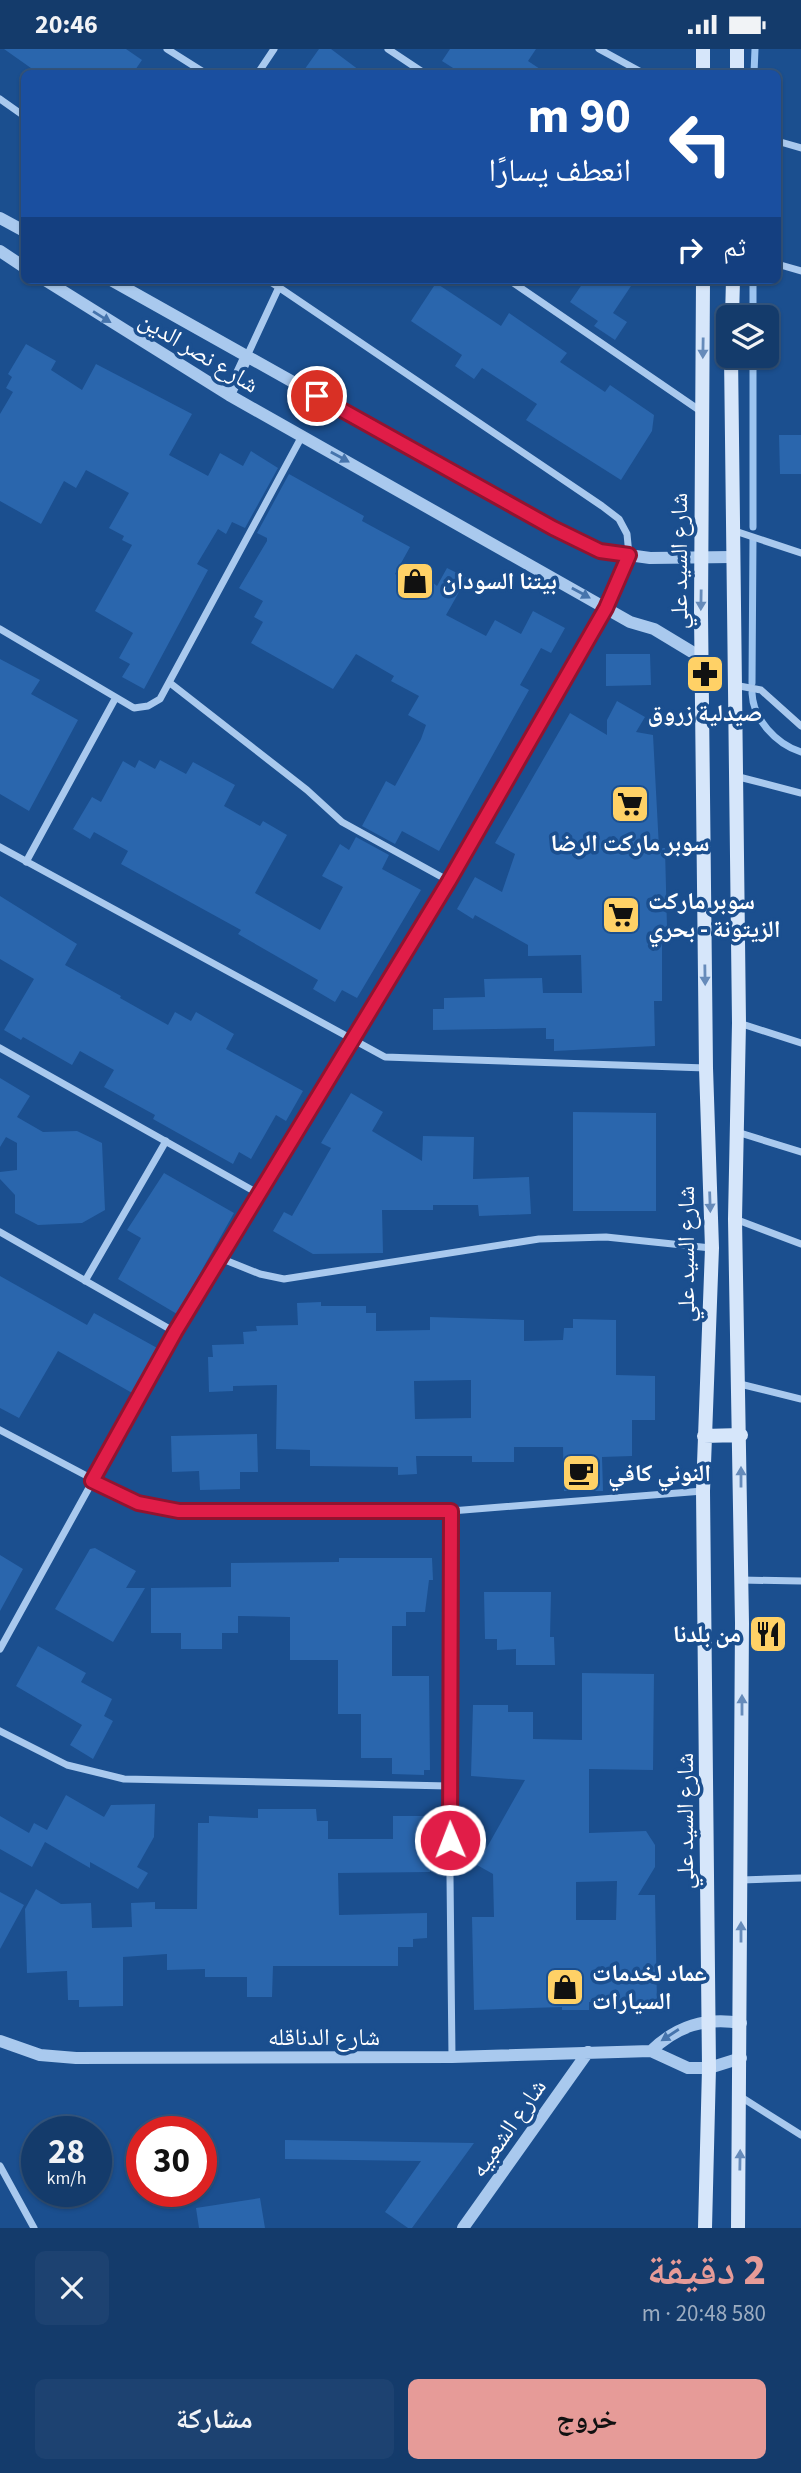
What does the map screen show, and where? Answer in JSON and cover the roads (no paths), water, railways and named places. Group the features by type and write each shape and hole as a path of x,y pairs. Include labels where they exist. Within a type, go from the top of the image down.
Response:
{"main road":[{"path":"703,49 703,70"},
{"path":"737,49 737,70"},
{"name":"شارع السيد علي","path":"703,284 702,658 706,1068 712,1248 703,1491 709,2020 705,2228"},
{"path":"732,305 733,284"},
{"name":"شارع السيد علي","path":"732,368 731,529 738,1023 735,1219 741,1434 741,2097 738,2228"},
{"path":"704,1436 741,1434"}],"street":[{"path":"167,49 200,70"},
{"path":"260,70 274,49"},
{"path":"387,49 419,70"},
{"path":"599,49 638,70"},
{"path":"0,99 21,114"},
{"path":"781,142 801,148"},
{"path":"0,218 21,229"},
{"path":"0,251 21,265"},
{"path":"781,265 801,271"},
{"name":"شارع نصر الدين","path":"51,284 229,395 630,622 653,629 702,658"},
{"name":"شارع نصر الدين","path":"118,284 553,528 600,551 674,559 732,557"},
{"path":"0,1649 175,1332 449,881 606,608 629,555 627,534 620,519 274,284"},
{"path":"515,284 703,413"},
{"path":"229,395 279,287"},
{"path":"0,629 134,708 148,706 160,699 302,436"},
{"path":"731,529 801,553"},
{"path":"170,683 307,790 342,822 449,881"},
{"path":"733,685 761,690 801,726"},
{"path":"26,862 115,699"},
{"path":"735,776 801,793"},
{"path":"0,847 385,1057 412,1061 706,1068"},
{"path":"738,1023 801,1043"},
{"path":"0,1048 259,1194"},
{"path":"737,1132 801,1152"},
{"path":"85,1281 166,1141"},
{"path":"735,1219 801,1244"},
{"path":"0,1232 175,1332"},
{"path":"220,1258 260,1275 284,1279 539,1239 606,1237 712,1248"},
{"path":"740,1384 801,1399"},
{"path":"0,1430 138,1503 179,1511 451,1511 703,1491"},
{"path":"451,1511 449,1786 452,2057"},
{"path":"741,1580 801,1581"},
{"path":"0,1731 67,1765 124,1779 449,1786"},
{"path":"741,1880 801,1878"},
{"path":"651,2051 666,2036 686,2025 709,2020 741,2023"},
{"name":"شارع الدناقله","path":"0,2041 40,2055 76,2058 452,2057 651,2051 688,2068 709,2068 741,2058"},
{"name":"شارع الشعبيه","path":"463,2228 588,2052"},
{"path":"741,2097 801,2135"},
{"path":"0,2166 34,2228"}],"waterway":[{"path":"754,70 755,49"},
{"path":"753,284 753,305"},
{"path":"753,368 753,527"},
{"path":"752,683 753,538"},
{"path":"752,693 753,703 761,721 775,737 801,752"}],"place":[{"name":"بيتنا السودان","path":"415,581"},
{"name":"صيدلية زروق","path":"705,674"},
{"name":"سوبر ماركت الرضا","path":"630,804"},
{"name":"سوبر ماركت الزيتونة - بحري","path":"621,915"},
{"name":"النوني كافي","path":"581,1473"},
{"name":"من بلدنا","path":"768,1634"},
{"name":"عماد لخدمات السيارات","path":"565,1987"}]}
